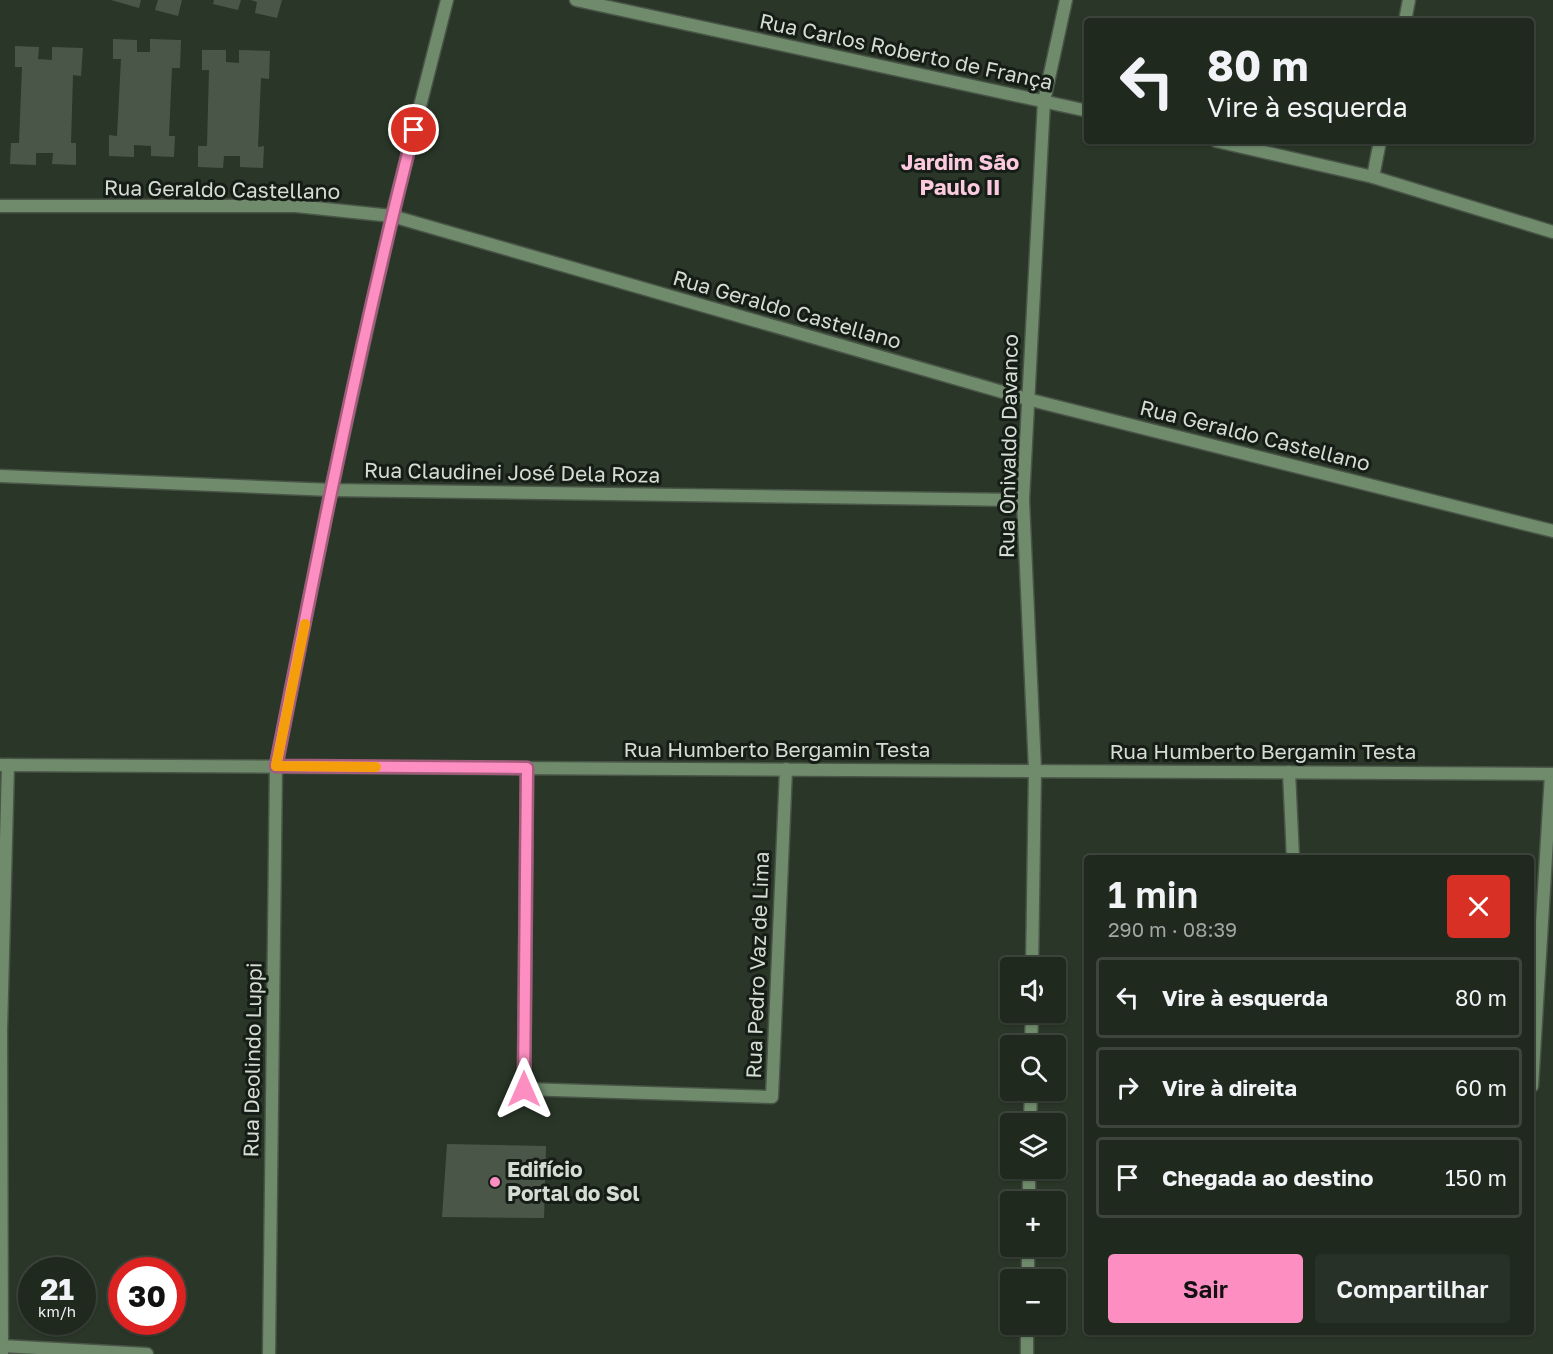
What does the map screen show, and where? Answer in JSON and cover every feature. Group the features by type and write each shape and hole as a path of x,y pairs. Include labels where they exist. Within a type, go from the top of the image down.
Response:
{"street":[{"name":"Rua Deolindo Luppi","path":"269,1354 276,766 331,489 392,216 447,0"},
{"name":"Rua Carlos Roberto de França","path":"576,0 1084,110"},
{"name":"Rua Onivaldo Davanco","path":"1032,957 1035,770 1023,500 1044,101 1066,0"},
{"path":"1406,18 1409,0"},
{"path":"1229,144 1373,177 1553,231"},
{"path":"1373,177 1379,144"},
{"name":"Rua Geraldo Castellano","path":"0,206 296,206 392,216 1027,399 1553,531"},
{"name":"Rua Claudinei José Dela Roza","path":"0,476 331,489 1023,500"},
{"path":"4,765 1,1348 147,1354"},
{"name":"Rua Humberto Bergamin Testa","path":"4,765 1552,774"},
{"name":"Rua Pedro Vaz de Lima","path":"527,768 524,1089 772,1097 786,769"},
{"path":"1289,772 1293,855"},
{"path":"1534,1055 1552,774"},
{"path":"1027,1354 1028,1335"}],"building":[{"path":"111,0 141,0 139,8"},
{"path":"158,0 182,0 178,16 155,10"},
{"path":"214,0 241,0 238,10 213,4"},
{"path":"251,0 282,0 277,18 255,13 257,2"},
{"path":"113,39 137,40 137,52 150,52 150,39 181,40 180,68 172,68 169,136 175,136 174,157 151,156 151,146 134,145 134,157 109,156 109,135 117,136 121,59 113,59"},
{"path":"15,46 39,47 38,59 52,60 52,47 83,48 81,76 73,75 71,143 76,143 76,165 52,164 53,153 36,153 36,165 10,164 11,143 19,143 22,67 15,67"},
{"path":"202,50 226,50 226,62 239,63 239,50 270,51 269,79 261,78 258,147 264,146 263,168 240,167 240,156 224,156 223,168 198,167 198,146 207,146 209,70 202,70"},
{"name":"Edifício Portal do Sol","path":"447,1144 546,1146 544,1218 442,1217"}],"slow traffic":[{"path":"305,624 276,766 376,767"}],"place":[{"name":"Edifício Portal do Sol","path":"495,1182"}],"district":[{"name":"Jardim São Paulo II","path":"960,174"}],"route":[{"path":"414,130 392,216 331,489 276,766 527,768 524,1089"}]}
